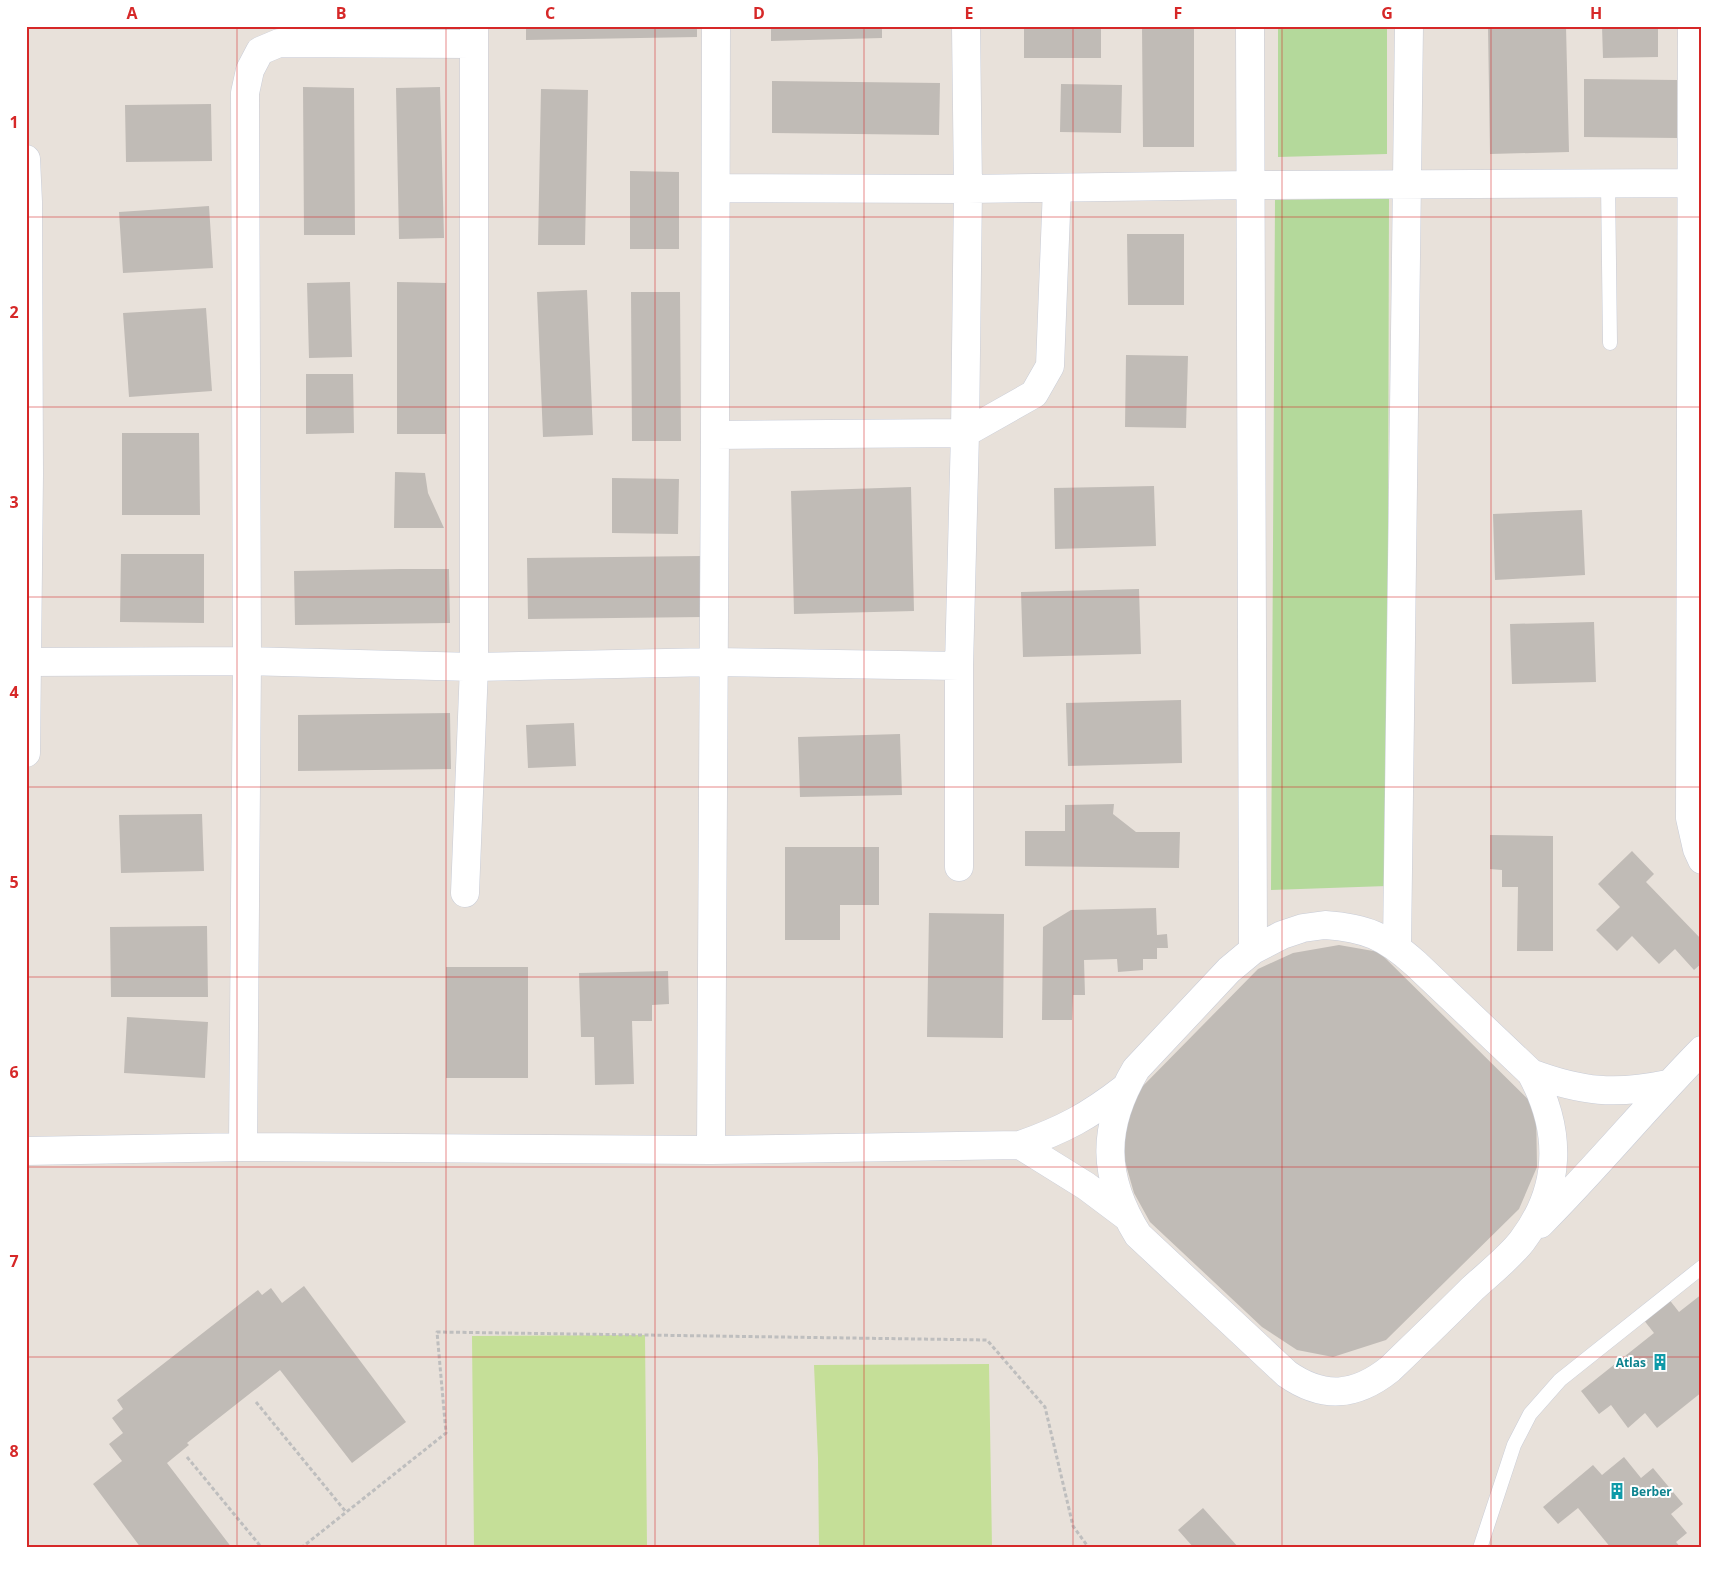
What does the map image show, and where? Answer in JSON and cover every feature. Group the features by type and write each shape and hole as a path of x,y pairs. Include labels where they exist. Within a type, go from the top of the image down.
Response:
{"street":[{"path":"711,1150 716,436 716,26"},
{"path":"960,867 959,666 965,433 968,190 966,26"},
{"path":"1250,26 1253,950"},
{"path":"1397,947 1408,26"},
{"path":"1692,26 1697,183 1696,424 1690,818 1697,849 1702,860"},
{"path":"243,1147 247,661 245,94 250,70 260,51 278,43 356,35 474,35 474,667 465,893"},
{"path":"26,159 28,202 29,455 26,753"},
{"path":"716,188 968,190 1251,185 1697,183"},
{"path":"716,436 965,433 1034,394 1050,366 1057,188"},
{"path":"27,662 247,661 474,667 714,662 959,666"},
{"path":"1521,1242 1540,1213 1549,1188 1554,1163 1554,1137 1542,1093 1532,1073 1397,947 1375,934 1350,927 1325,925 1296,931 1253,950 1230,970 1136,1069 1116,1109 1110,1153 1112,1175 1126,1216 1138,1235 1287,1374 1300,1383 1315,1389 1330,1392 1346,1392 1377,1380 1521,1242 1580,1185 1668,1084 1702,1050"},
{"path":"1532,1073 1561,1084 1593,1090 1624,1091 1647,1089 1668,1084"},
{"path":"26,1152 243,1147 711,1150 1020,1145 1054,1133 1085,1118 1125,1088"},
{"path":"1020,1145 1086,1186 1126,1216"}],"lane":[{"path":"1608,183 1610,343"},
{"path":"1480,1548 1514,1445 1530,1414 1560,1380 1702,1267"}],"path":[{"path":"301,1548 446,1432 437,1332 987,1340 1045,1407 1073,1526 1089,1548"},
{"path":"256,1402 346,1512"},
{"path":"187,1457 262,1548"}],"green space":[{"path":"1278,26 1387,26 1387,154 1278,157"},
{"path":"1389,198 1387,886 1271,890 1275,200"},
{"path":"645,1335 647,1548 474,1548 472,1336"},
{"path":"989,1364 992,1548 819,1548 814,1365"}],"building":[{"path":"526,26 697,26 697,37 526,40"},
{"path":"771,26 882,26 882,38 771,41"},
{"path":"1024,26 1101,26 1101,58 1024,58"},
{"path":"1142,26 1194,26 1194,147 1143,147"},
{"path":"1488,26 1566,26 1569,152 1490,154"},
{"path":"1602,26 1658,26 1658,57 1603,58"},
{"path":"1584,79 1677,80 1677,138 1584,137"},
{"path":"772,81 940,83 939,135 772,133"},
{"path":"1061,84 1122,85 1121,133 1060,132"},
{"path":"303,87 354,88 355,235 304,235"},
{"path":"440,87 444,238 399,239 396,88"},
{"path":"541,89 588,90 585,245 538,245"},
{"path":"211,104 212,161 126,162 125,105"},
{"path":"630,171 679,172 679,249 630,249"},
{"path":"209,206 213,268 123,273 119,212"},
{"path":"1127,234 1184,234 1184,305 1128,305"},
{"path":"350,282 352,357 309,358 307,283"},
{"path":"397,282 446,283 446,434 397,434"},
{"path":"587,290 593,435 543,437 537,292"},
{"path":"631,292 680,292 681,441 632,441"},
{"path":"206,308 212,391 129,397 123,313"},
{"path":"1126,355 1188,356 1186,428 1125,427"},
{"path":"306,374 353,374 354,433 306,434"},
{"path":"122,433 199,433 200,515 122,515"},
{"path":"395,472 425,473 428,493 444,528 394,528"},
{"path":"612,478 679,479 678,534 612,533"},
{"path":"1154,486 1156,546 1055,549 1054,488"},
{"path":"911,487 914,611 794,614 791,491"},
{"path":"1582,510 1585,575 1495,580 1493,514"},
{"path":"121,554 204,554 204,623 120,622"},
{"path":"702,556 703,617 528,619 527,558"},
{"path":"449,569 450,623 295,625 294,571"},
{"path":"1139,589 1141,654 1023,657 1021,592"},
{"path":"1594,622 1596,682 1512,684 1510,624"},
{"path":"1181,700 1182,763 1068,766 1066,703"},
{"path":"450,713 451,769 298,771 298,715"},
{"path":"574,723 576,766 528,768 526,725"},
{"path":"900,734 902,795 800,797 798,737"},
{"path":"1114,804 1113,814 1136,832 1180,832 1179,868 1025,866 1025,831 1065,831 1065,805"},
{"path":"202,814 204,871 121,873 119,815"},
{"path":"1490,835 1553,836 1553,951 1517,951 1518,887 1502,887 1502,870 1490,869"},
{"path":"785,847 879,847 879,905 840,905 840,940 785,940"},
{"path":"1632,851 1654,874 1646,882 1702,940 1702,963 1694,970 1675,949 1659,964 1632,936 1617,951 1596,930 1620,907 1598,884"},
{"path":"1156,908 1157,935 1167,934 1168,948 1157,948 1157,959 1143,959 1143,970 1118,972 1117,959 1084,960 1085,995 1073,995 1072,1020 1042,1020 1043,927 1071,910"},
{"path":"929,913 1004,914 1003,1038 927,1037"},
{"path":"207,926 208,997 111,997 110,927"},
{"path":"1339,945 1379,952 1536,1107 1537,1167 1519,1209 1386,1340 1333,1357 1297,1350 1262,1327 1150,1222 1134,1193 1122,1151 1125,1119 1138,1091 1258,969 1293,953"},
{"path":"446,967 528,967 528,1078 446,1078"},
{"path":"668,971 669,1004 652,1005 652,1021 632,1021 634,1084 595,1085 594,1037 581,1037 579,973"},
{"path":"127,1017 208,1022 205,1078 124,1073"},
{"path":"304,1286 406,1422 352,1463 280,1370 187,1443 189,1445 167,1463 232,1548 141,1548 93,1484 122,1461 109,1444 123,1433 112,1418 123,1409 117,1400 258,1290 262,1295 271,1288 282,1303"},
{"name":"Atlas","path":"1702,1294 1702,1392 1657,1428 1645,1413 1628,1428 1611,1405 1599,1414 1581,1391 1654,1333 1643,1319 1668,1298 1679,1312"},
{"name":"Berber","path":"1624,1457 1641,1478 1653,1468 1683,1504 1671,1514 1687,1533 1676,1542 1681,1548 1611,1548 1578,1508 1558,1524 1543,1507 1593,1465 1602,1475"},
{"path":"1203,1508 1239,1548 1194,1548 1178,1530"}],"place":[{"name":"Atlas","path":"1660,1362"},
{"name":"Berber","path":"1617,1491"}]}
